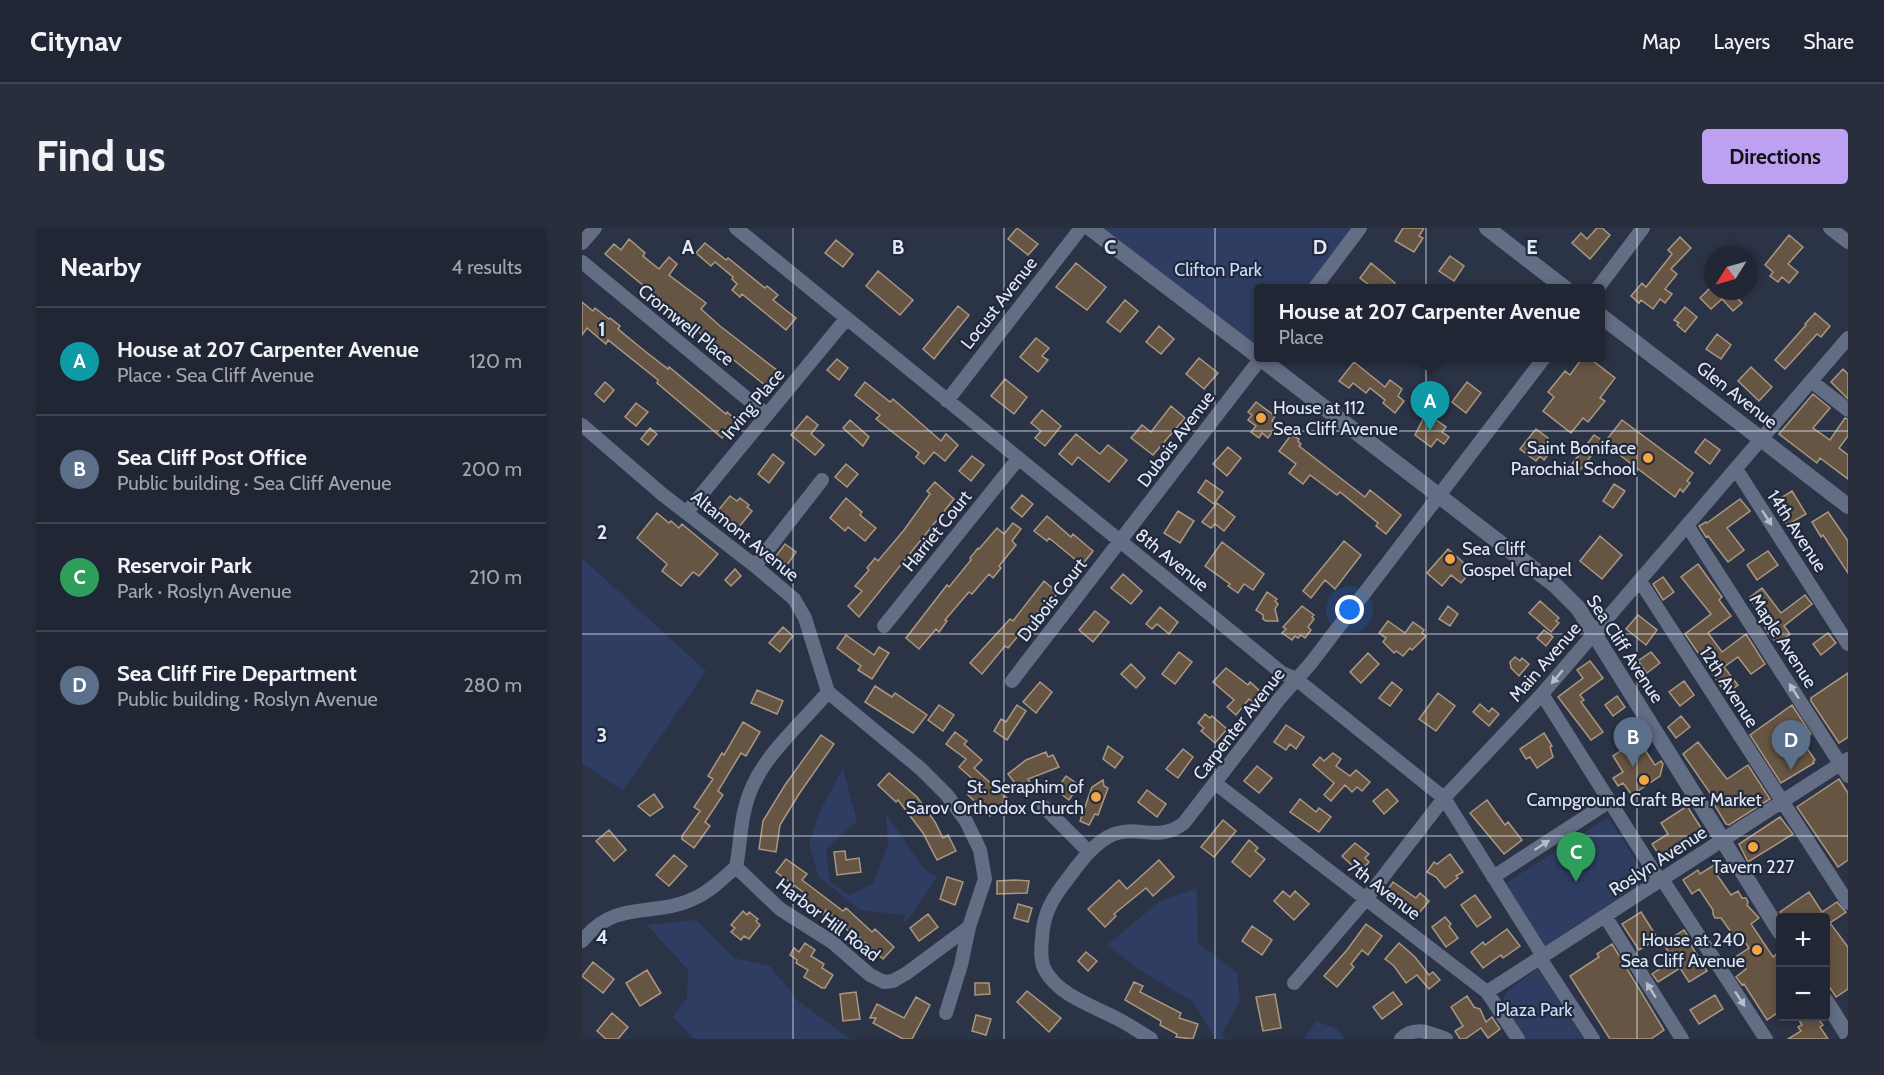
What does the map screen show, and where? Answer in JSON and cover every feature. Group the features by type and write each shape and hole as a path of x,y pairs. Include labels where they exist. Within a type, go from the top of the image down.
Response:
{"street":[{"path":"582,243 595,228"},
{"name":"8th Avenue","path":"736,228 1282,673 1296,679 1444,798 1593,1039"},
{"name":"Locust Avenue","path":"947,401 1081,228"},
{"name":"Sea Cliff Avenue","path":"1090,228 1254,352"},
{"path":"1317,284 1360,228"},
{"path":"1487,228 1561,284"},
{"path":"1600,284 1643,228"},
{"path":"1830,228 1848,242"},
{"name":"Cromwell Place","path":"582,262 767,415"},
{"name":"Irving Place","path":"687,512 846,319"},
{"name":"Glen Avenue","path":"1605,319 1846,506"},
{"name":"Main Avenue","path":"1294,983 1366,899 1444,798 1542,694 1848,338"},
{"name":"Dubois Avenue","path":"1121,542 1256,362"},
{"name":"Sea Cliff Avenue","path":"1266,362 1556,586 1578,608 1776,925"},
{"name":"Carpenter Avenue","path":"1151,1039 1060,987 1045,971 1042,963 1042,930 1051,901 1089,852 1114,834 1162,833 1173,831 1184,823 1280,698 1311,663 1540,362"},
{"path":"1811,381 1848,410"},
{"name":"Altamont Avenue","path":"582,425 662,494 794,599 800,607 828,692"},
{"name":"Harriet Court","path":"884,626 1018,459"},
{"name":"14th Avenue","path":"1736,469 1848,644"},
{"path":"755,566 822,480"},
{"name":"Maple Avenue","path":"1687,525 1844,761 1848,776"},
{"name":"Dubois Court","path":"1012,681 1121,542"},
{"name":"12th Avenue","path":"1640,581 1848,903"},
{"path":"582,941 603,920 620,913 695,899 711,889 736,867 745,807 758,774 794,728 828,692 921,769 951,800 966,821 980,850 984,868 983,888 969,927 961,965 946,1013"},
{"path":"1542,694 1766,1039"},
{"name":"Roslyn Avenue","path":"1487,992 1844,761"},
{"name":"7th Avenue","path":"1215,783 1487,992 1518,1039"},
{"path":"1493,877 1610,801"},
{"path":"1044,807 1089,852"},
{"name":"Harbor Hill Road","path":"736,867 780,909 832,942 870,975 884,982 893,981 907,973 969,927"},
{"path":"1605,916 1682,1039"},
{"path":"1830,1007 1848,1036"},
{"path":"1401,1039 1411,1031 1417,1030 1446,1039"}],"green space":[{"name":"Clifton Park","path":"1090,228 1360,228 1317,284 1254,284 1254,353"},
{"path":"582,558 706,671 623,791 582,763"},
{"path":"843,768 857,821 826,849 830,882 849,895 873,883 888,844 886,813 924,869 937,877 904,925 905,915 860,910 818,876 809,843 820,811"},
{"path":"1608,817 1648,879 1543,947 1503,885"},
{"path":"1197,888 1198,943 1237,973 1240,1000 1222,1034 1226,1039 1216,1039 1192,1001 1140,970 1107,945 1160,901"},
{"path":"696,920 734,958 770,966 797,1000 850,1039 694,1039 673,1017 687,998 688,970 647,925"},
{"name":"Plaza Park","path":"1538,969 1584,1039 1523,1039 1507,1013 1504,998 1514,986"},
{"path":"1316,1021 1337,1029 1345,1039 1304,1039"}],"building":[{"path":"1017,228 1038,244 1028,255 1008,239"},
{"path":"1403,228 1424,228 1419,236 1423,238 1414,252 1395,241"},
{"path":"1597,228 1602,228 1610,235 1590,259 1572,243 1581,233 1587,239"},
{"path":"1789,235 1803,247 1788,264 1798,272 1789,283 1782,277 1778,282 1770,276 1773,272 1765,265"},
{"path":"1680,237 1691,248 1671,269 1677,274 1665,289 1672,294 1665,303 1660,299 1653,309 1641,300 1639,303 1631,296 1642,283 1646,287 1672,254 1668,250"},
{"path":"629,239 645,253 643,256 659,269 669,257 677,264 669,275 706,303 701,309 778,371 766,386 689,324 687,327 675,317 678,314 605,254 614,244 621,250"},
{"path":"836,240 853,254 843,267 825,253"},
{"path":"705,243 726,260 728,258 765,288 767,286 778,295 773,300 796,318 786,330 742,294 740,297 732,290 737,284 732,279 733,277 715,262 711,266 696,253"},
{"path":"1450,256 1464,266 1454,281 1439,271"},
{"path":"1076,263 1106,287 1087,310 1056,287"},
{"path":"1371,263 1395,283 1368,284 1360,278"},
{"path":"878,271 913,300 900,315 866,286"},
{"path":"1704,294 1704,300 1721,300 1711,309 1700,298"},
{"path":"1125,300 1138,311 1120,332 1107,322"},
{"path":"1723,300 1739,300 1742,303 1733,311"},
{"path":"582,302 593,311 595,308 610,318 620,326 618,329 646,352 668,369 669,367 736,420 722,438 657,383 658,380 608,340 606,344 587,328 582,335"},
{"path":"958,306 969,315 934,359 923,349"},
{"path":"1685,307 1697,317 1685,332 1674,320"},
{"path":"1815,313 1830,326 1821,337 1817,334 1785,369 1775,360"},
{"path":"1159,326 1174,339 1161,354 1146,342"},
{"path":"1717,334 1731,345 1721,359 1706,349"},
{"path":"1036,338 1049,348 1042,356 1048,360 1038,372 1020,357"},
{"path":"1199,358 1218,373 1204,389 1186,374"},
{"path":"837,359 848,368 839,380 827,370"},
{"path":"1354,362 1385,387 1390,380 1402,389 1398,396 1404,401 1395,413 1383,403 1385,400 1370,388 1366,393 1353,383 1349,388 1339,381"},
{"path":"1579,362 1594,362 1615,378 1600,398 1605,401 1588,422 1583,418 1571,433 1543,411 1554,397 1548,392 1565,371 1570,375"},
{"path":"1751,367 1772,387 1759,401 1738,381"},
{"path":"1843,369 1848,374 1848,399 1831,382"},
{"path":"1005,379 1027,397 1014,414 991,396"},
{"path":"605,382 614,390 604,402 595,394"},
{"path":"865,382 890,402 893,399 941,441 946,434 958,445 945,461 934,452 924,464 916,457 919,453 876,419 880,415 855,395"},
{"path":"1467,382 1481,393 1466,413 1452,402"},
{"path":"1813,394 1830,408 1813,428 1830,440 1845,418 1848,419 1848,436 1839,448 1848,455 1848,479 1820,458 1817,463 1779,434"},
{"name":"House at 112 Sea Cliff Avenue","path":"1256,402 1275,416 1272,421 1277,424 1268,438 1262,433 1259,438 1251,432 1256,426 1248,420 1252,415 1248,412"},
{"path":"636,403 648,412 636,426 625,417"},
{"path":"1171,406 1185,418 1153,455 1131,438 1142,425 1151,432"},
{"path":"1042,410 1061,426 1045,446 1035,438 1041,431 1031,423"},
{"path":"1426,413 1446,427 1442,432 1449,437 1444,444 1437,439 1431,447 1415,435"},
{"path":"807,416 818,425 811,434 824,445 815,455 791,435"},
{"path":"850,420 869,437 863,446 843,428"},
{"name":"Saint Boniface Parochial School","path":"1622,420 1693,473 1687,481 1690,483 1683,492 1680,489 1675,497 1604,443"},
{"path":"650,428 657,434 648,445 641,439"},
{"path":"1536,429 1548,438 1542,446 1550,452 1544,460 1540,456 1536,461 1520,449"},
{"path":"1076,434 1100,454 1108,445 1127,460 1109,482 1078,457 1072,465 1059,454"},
{"path":"1291,435 1299,439 1301,444 1299,446 1365,497 1370,490 1401,515 1386,534 1376,526 1378,523 1340,492 1337,495 1310,475 1303,484 1289,473 1296,464 1279,451"},
{"path":"1594,435 1603,441 1580,470 1572,464"},
{"path":"1705,439 1720,450 1710,464 1695,452"},
{"path":"1228,447 1241,458 1227,476 1213,464"},
{"path":"773,454 784,463 769,483 758,474"},
{"path":"972,456 984,465 971,481 959,471"},
{"path":"846,464 858,474 847,487 835,477"},
{"path":"1206,480 1223,492 1214,504 1198,492"},
{"path":"935,482 954,499 859,617 848,606 862,591 855,586 869,570 867,568 875,558 878,561 904,530 930,494 927,491"},
{"path":"1614,484 1625,491 1613,508 1603,501"},
{"path":"1792,491 1806,514 1787,525 1773,503"},
{"path":"1022,495 1033,504 1022,517 1011,508"},
{"path":"730,496 737,501 740,498 749,505 747,507 752,511 739,527 732,521 730,525 716,513"},
{"path":"846,498 862,512 860,515 876,528 865,541 848,527 845,531 830,518"},
{"path":"1740,499 1750,511 1727,528 1744,550 1728,562 1699,526 1707,523"},
{"path":"1217,503 1235,517 1224,531 1215,524 1211,528 1202,522"},
{"path":"1178,511 1194,521 1180,543 1164,533"},
{"path":"1828,512 1848,541 1848,573 1812,522"},
{"path":"657,513 679,528 682,524 718,554 699,576 693,572 681,586 662,571 667,564 637,538"},
{"path":"1047,516 1071,537 1073,534 1093,551 1082,565 1049,538 1047,541 1034,531"},
{"path":"1013,523 1021,529 1012,541 1016,545 999,566 1001,568 993,578 989,574 972,594 969,592 945,620 947,621 939,632 936,629 919,649 906,638 947,585 949,587 971,560 970,558 978,548 997,528 1004,534"},
{"path":"1600,536 1622,555 1602,579 1580,561"},
{"path":"1344,541 1361,555 1335,589 1325,580 1311,598 1303,591"},
{"path":"1222,542 1264,574 1253,590 1244,584 1238,593 1228,586 1230,584 1205,566"},
{"path":"785,544 796,552 787,565 776,556"},
{"name":"Sea Cliff Gospel Chapel","path":"1448,549 1472,570 1461,583 1451,575 1442,586 1427,573"},
{"path":"1768,551 1778,565 1757,580 1747,565"},
{"path":"1698,564 1722,597 1719,600 1731,616 1708,633 1722,652 1746,634 1765,664 1751,674 1738,657 1724,667 1738,685 1726,694 1685,634 1711,614 1681,577"},
{"path":"735,569 741,576 731,586 725,580"},
{"path":"1123,574 1142,591 1131,604 1111,588"},
{"path":"1663,577 1674,592 1663,600 1653,584"},
{"path":"1044,581 1058,593 1041,613 1039,611 1008,648 1005,646 982,674 970,663 1010,619 1013,621"},
{"path":"1762,588 1781,613 1805,595 1812,604 1784,626 1790,634 1777,644 1765,628 1769,624 1749,598"},
{"path":"1267,592 1277,599 1275,601 1278,604 1275,609 1278,621 1266,621 1263,615 1256,610"},
{"path":"1540,601 1559,618 1556,621 1559,623 1551,632 1529,613"},
{"path":"1302,606 1314,615 1308,627 1311,630 1305,638 1301,635 1298,638 1295,636 1292,640 1282,633 1286,629 1283,627"},
{"path":"1448,606 1458,614 1450,626 1439,619"},
{"path":"1160,607 1178,622 1169,634 1157,624 1152,629 1146,624"},
{"path":"1095,611 1109,622 1093,642 1079,630"},
{"path":"1638,615 1657,630 1646,645 1626,629"},
{"path":"1388,621 1405,633 1413,622 1424,630 1422,633 1426,636 1403,656 1396,651 1394,653 1383,642 1386,638 1379,633"},
{"path":"783,627 793,636 780,652 769,643"},
{"path":"1544,630 1553,637 1546,646 1537,638"},
{"path":"1828,633 1836,643 1821,655 1813,644"},
{"path":"846,635 874,655 879,647 889,653 872,679 858,670 861,666 837,648"},
{"path":"1179,652 1192,662 1175,684 1162,674"},
{"path":"1651,652 1660,663 1647,673 1638,661"},
{"path":"1368,653 1379,664 1361,683 1350,672"},
{"path":"1515,657 1520,661 1522,658 1529,664 1519,676 1511,668 1510,662"},
{"path":"1590,661 1603,678 1580,695 1584,700 1581,702 1603,732 1591,740 1558,697 1583,678 1577,670"},
{"path":"1131,664 1145,678 1136,688 1121,674"},
{"path":"1226,668 1248,685 1250,682 1262,693 1254,703 1249,699 1236,715 1227,707 1234,700 1213,682"},
{"path":"1848,673 1848,737 1839,743 1811,698"},
{"path":"1684,681 1694,695 1680,706 1669,692"},
{"path":"1040,682 1052,692 1036,713 1023,702"},
{"path":"1392,682 1402,690 1390,706 1379,698"},
{"path":"875,686 892,697 895,693 927,715 913,733 865,702"},
{"path":"757,690 783,701 777,714 751,703"},
{"path":"1438,693 1455,706 1436,731 1419,719"},
{"path":"1617,696 1625,707 1613,716 1605,705"},
{"path":"1480,704 1489,712 1492,708 1499,714 1489,726 1473,712"},
{"path":"939,705 954,715 943,731 928,720"},
{"path":"1017,705 1026,711 1007,740 994,731 1001,719 1006,722"},
{"path":"1792,705 1811,734 1802,741 1815,760 1814,763 1781,783 1750,735"},
{"path":"1205,714 1210,718 1212,716 1227,729 1215,743 1201,731 1204,728 1198,723"},
{"path":"1681,716 1690,727 1676,738 1668,727"},
{"path":"743,722 760,732 746,756 741,753 718,791 723,795 705,822 710,826 694,848 682,839 682,836 700,811 694,807 713,779 708,776 722,753 724,755"},
{"path":"1286,725 1304,737 1296,749 1290,744 1286,750 1274,742"},
{"path":"955,732 967,741 964,744 982,760 974,768 1007,798 990,816 967,794 977,783 959,767 966,759 946,744"},
{"path":"1544,733 1552,746 1550,747 1553,757 1537,768 1530,757 1526,759 1520,749"},
{"path":"821,735 834,744 780,825 776,852 759,849 763,821 785,785"},
{"path":"1638,739 1655,765 1661,761 1663,764 1660,776 1632,795 1623,783 1618,786 1613,778 1623,772 1613,756"},
{"path":"1698,742 1727,779 1748,765 1770,799 1729,825 1726,824 1712,801 1715,800 1683,754"},
{"path":"1108,746 1123,757 1115,768 1103,759"},
{"path":"1183,749 1193,757 1178,778 1166,769"},
{"path":"1046,752 1048,757 1053,755 1059,767 1028,779 1030,782 1020,790 1008,774 1026,760"},
{"path":"1333,753 1341,759 1336,766 1350,776 1356,770 1370,782 1362,791 1357,787 1352,792 1345,785 1331,801 1324,795 1334,783 1313,765 1320,757 1324,761"},
{"path":"1257,766 1272,778 1259,793 1244,781"},
{"path":"889,773 917,797 935,822 943,838 948,835 956,851 937,860 923,833 898,800 896,802 878,785"},
{"path":"1066,776 1079,785 1069,800 1056,790"},
{"path":"1839,779 1848,793 1848,860 1838,867 1797,807"},
{"name":"St. Seraphim of Sarov Orthodox Church","path":"1103,780 1104,786 1108,788 1098,815 1095,814 1089,825 1080,821 1092,787"},
{"path":"1387,789 1398,801 1384,814 1373,801"},
{"path":"1147,790 1166,804 1157,817 1138,802"},
{"path":"654,794 663,807 650,816 638,806"},
{"path":"1300,799 1316,812 1319,808 1331,817 1319,832 1290,812"},
{"path":"1487,800 1505,825 1508,822 1522,840 1504,854 1470,813"},
{"path":"1687,806 1705,834 1663,861 1652,844 1668,834 1661,823"},
{"path":"1780,817 1793,834 1748,862 1739,844"},
{"path":"1223,820 1236,831 1214,857 1201,847"},
{"path":"609,830 626,850 614,861 596,841"},
{"path":"1249,840 1258,848 1255,851 1265,859 1250,877 1232,862"},
{"path":"1355,843 1369,854 1365,858 1369,862 1360,873 1342,856"},
{"path":"845,851 846,860 859,858 861,872 837,875 834,852"},
{"path":"1450,854 1463,872 1445,888 1436,877 1427,872 1434,862 1437,864"},
{"path":"674,855 687,866 669,886 656,875"},
{"path":"786,859 807,874 802,880 843,911 846,908 872,932 875,929 894,947 883,959 826,910 823,914 804,900 807,895 776,872"},
{"path":"1159,860 1174,877 1153,896 1146,888 1114,914 1116,916 1105,927 1088,909 1119,880 1127,889"},
{"path":"1719,862 1725,870 1717,875 1731,895 1738,891 1742,898 1746,898 1747,905 1759,918 1751,924 1773,957 1776,954 1776,1014 1767,1020 1744,984 1742,985 1736,977 1746,969 1737,956 1749,948 1738,931 1733,935 1721,918 1715,918 1713,910 1699,889 1692,894 1683,880 1698,870 1700,874"},
{"path":"947,877 963,882 955,905 940,899"},
{"path":"997,881 1029,881 1027,893 997,894"},
{"path":"1393,882 1416,898 1420,893 1429,901 1415,918 1384,895"},
{"path":"1283,891 1290,897 1295,891 1309,904 1294,920 1274,901"},
{"path":"1809,892 1822,912 1837,902 1846,912 1830,923 1830,913 1780,912"},
{"path":"1475,895 1491,917 1477,927 1461,905"},
{"path":"1018,904 1032,908 1028,922 1014,918"},
{"path":"743,911 747,915 749,912 758,919 756,921 760,925 749,939 744,936 741,940 731,932 735,928 731,925"},
{"path":"1641,912 1658,939 1639,950 1622,924"},
{"path":"928,914 938,927 919,941 910,928"},
{"path":"1445,917 1458,938 1446,947 1432,927"},
{"path":"1830,923 1848,947 1848,989 1836,997 1830,988"},
{"path":"1366,924 1382,936 1368,955 1362,950 1351,964 1354,967 1337,987 1324,976"},
{"path":"1252,926 1272,940 1262,955 1242,941"},
{"path":"1507,929 1520,946 1503,958 1501,955 1483,968 1471,952 1483,942 1485,945"},
{"path":"1684,930 1707,971 1689,982 1680,968 1658,982 1652,974 1673,960 1663,943"},
{"path":"805,943 815,950 811,956 824,964 822,968 833,975 825,988 804,977 808,970 796,963 797,960 790,955 794,948 799,952"},
{"path":"1399,943 1415,957 1429,975 1433,972 1440,980 1429,989 1417,975 1406,983 1394,966 1385,959"},
{"path":"1612,944 1664,1030 1651,1039 1610,1039 1570,976 1599,957 1597,954"},
{"path":"1086,952 1097,961 1088,971 1078,961"},
{"path":"593,962 614,979 603,993 582,976"},
{"path":"647,970 661,993 640,1006 626,983"},
{"path":"1134,982 1143,986 1140,992 1181,1013 1179,1018 1198,1024 1193,1039 1176,1037 1177,1034 1160,1025 1161,1021 1125,1000"},
{"path":"975,983 989,983 990,994 975,995"},
{"path":"1027,991 1061,1018 1049,1032 1017,1002"},
{"path":"856,992 860,1019 843,1021 840,994"},
{"path":"1393,992 1402,1004 1382,1019 1373,1007"},
{"path":"1275,994 1281,1028 1263,1031 1256,997"},
{"path":"1715,995 1723,1009 1699,1024 1690,1010"},
{"path":"1467,996 1474,1007 1480,1009 1486,1022 1492,1017 1500,1029 1488,1038 1481,1028 1465,1039 1460,1039 1455,1031 1463,1026 1451,1007"},
{"path":"916,997 930,1005 912,1039 903,1039 873,1023 876,1018 870,1018 877,1004 904,1018"},
{"path":"612,1013 628,1027 618,1039 606,1039 597,1031"},
{"path":"976,1015 991,1019 986,1035 972,1031"},
{"path":"1800,1021 1820,1021 1823,1025 1820,1027 1828,1039 1788,1039 1801,1031 1798,1027 1802,1025"}],"place":[{"name":"House at 112 Sea Cliff Avenue","path":"1261,418"},
{"name":"House at 207 Carpenter Avenue","path":"1430,431"},
{"name":"Saint Boniface Parochial School","path":"1648,458"},
{"name":"Sea Cliff Gospel Chapel","path":"1450,559"},
{"name":"Sea Cliff Post Office","path":"1633,767"},
{"name":"Sea Cliff Fire Department","path":"1791,770"},
{"name":"Campground Craft Beer Market","path":"1644,780"},
{"name":"St. Seraphim of Sarov Orthodox Church","path":"1096,797"},
{"name":"Tavern 227","path":"1753,847"},
{"name":"Reservoir Park","path":"1576,882"},
{"name":"House at 240 Sea Cliff Avenue","path":"1757,950"}]}
